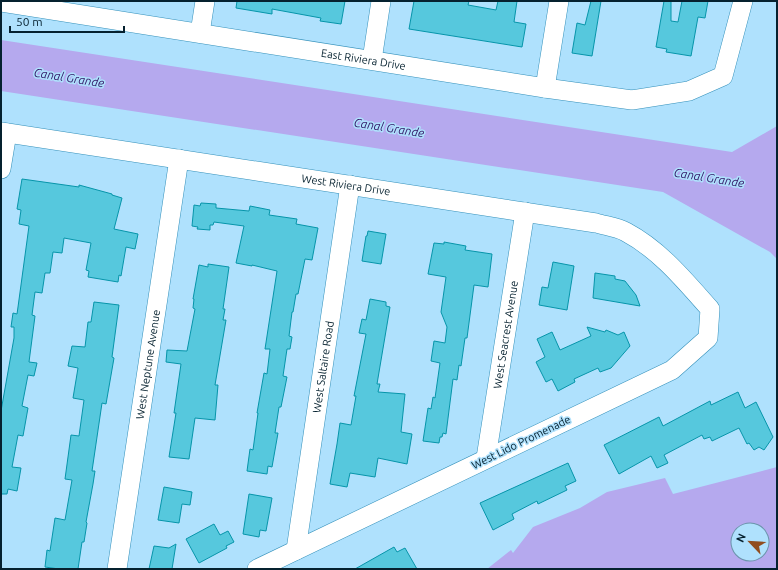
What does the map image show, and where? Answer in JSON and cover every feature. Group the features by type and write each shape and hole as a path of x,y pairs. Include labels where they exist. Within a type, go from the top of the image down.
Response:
{"street":[{"path":"200,32 205,1"},
{"path":"372,60 382,1"},
{"path":"545,88 559,1"},
{"name":"East Riviera Drive","path":"1,2 28,3 545,88 632,100 688,91 723,76 743,1"},
{"path":"1,169 4,133"},
{"name":"West Riviera Drive","path":"4,133 596,223 625,231 651,248 677,272"},
{"name":"West Neptune Avenue","path":"117,569 179,159"},
{"name":"West Saltaire Road","path":"296,550 350,185"},
{"name":"West Seacrest Avenue","path":"486,458 525,212"},
{"name":"West Lido Promenade","path":"257,569 672,370 708,338 710,309 677,272"}],"water":[{"name":"Canal Grande","path":"1,40 732,152 777,126 777,259 770,252 663,192 1,91"},
{"path":"777,467 777,569 487,569 511,550 513,553 533,527 580,508 607,492 665,478 673,494"}],"building":[{"path":"237,1 345,1 341,24 320,21 321,18 272,9 272,14 236,8"},
{"path":"414,1 469,1 468,5 496,10 498,1 517,1 514,22 526,24 522,47 409,29"},
{"path":"591,1 601,1 592,56 572,53 577,23 585,25"},
{"path":"664,1 671,1 671,21 678,22 682,1 708,1 705,18 698,17 691,56 666,52 667,49 656,47"},
{"path":"22,179 79,187 79,185 122,198 114,229 138,234 135,249 126,247 121,276 119,275 118,282 88,277 89,271 86,270 91,243 64,238 62,253 53,252 50,273 45,273 42,293 35,292 32,315 35,316 29,362 37,363 34,376 28,375 22,406 28,408 23,436 18,435 12,467 21,468 17,491 8,489 7,494 1,494 1,411 14,338 14,327 11,327 13,313 17,314 29,226 19,224 21,210 17,209"},
{"path":"201,203 216,204 216,208 249,211 250,206 270,210 269,215 297,219 296,224 318,228 312,260 305,259 298,294 296,294 292,312 289,336 292,337 290,349 287,349 283,376 287,377 281,407 279,407 275,433 278,433 272,467 268,466 267,474 247,471 250,449 253,450 257,413 264,373 267,374 270,349 265,349 277,271 236,263 244,226 214,222 213,225 210,225 210,230 197,229 198,227 192,226 194,205 200,206"},
{"path":"368,231 386,234 381,264 362,261"},
{"path":"444,242 466,246 465,250 492,254 488,287 474,285 467,338 465,338 461,366 459,365 457,380 453,379 446,434 443,433 442,437 440,437 439,443 423,441 428,408 431,409 433,397 435,398 440,363 431,361 434,341 445,343 447,327 441,312 446,277 428,274 434,243 444,244"},
{"path":"553,262 574,266 567,310 539,305 542,287 548,288"},
{"path":"208,264 229,267 223,309 225,309 223,320 226,320 215,385 218,385 215,420 195,418 189,459 169,457 176,413 174,413 181,364 166,362 167,350 187,351 195,309 193,308 193,299 199,265 208,267"},
{"path":"595,273 615,276 615,279 625,281 636,295 640,306 593,298"},
{"path":"370,299 386,302 386,306 390,307 377,384 380,384 378,392 405,394 401,432 412,434 407,464 378,458 375,477 350,473 347,487 330,484 340,423 351,425 356,396 354,396 366,334 359,333 362,319 366,320"},
{"path":"94,302 119,305 112,357 114,358 106,404 102,403 92,471 95,471 84,542 82,542 78,569 45,567 47,550 50,551 55,518 65,520 72,480 65,479 71,435 79,436 84,400 73,398 78,368 68,366 72,346 85,347 88,322 91,322"},
{"path":"587,327 605,332 606,330 618,335 624,332 630,346 611,368 600,372 598,368 574,379 575,382 558,391 552,379 546,382 536,362 545,357 537,339 552,332 560,350 591,336"},
{"path":"738,392 745,408 756,402 773,437 764,450 759,447 754,450 749,443 747,444 739,428 712,441 710,437 704,439 702,435 664,455 668,463 657,468 651,456 619,474 604,445 659,417 663,426 710,401 711,405"},
{"path":"568,463 576,481 565,486 567,490 538,504 537,501 512,514 514,519 493,530 480,503"},
{"path":"164,487 192,492 190,505 182,504 179,523 158,520"},
{"path":"249,494 272,498 266,531 260,530 259,537 243,534"},
{"path":"214,524 220,535 228,531 234,542 226,546 227,548 199,563 186,539"},
{"path":"176,544 172,569 149,569 154,546 169,548"},
{"path":"394,547 397,552 405,548 417,569 355,569"}]}
